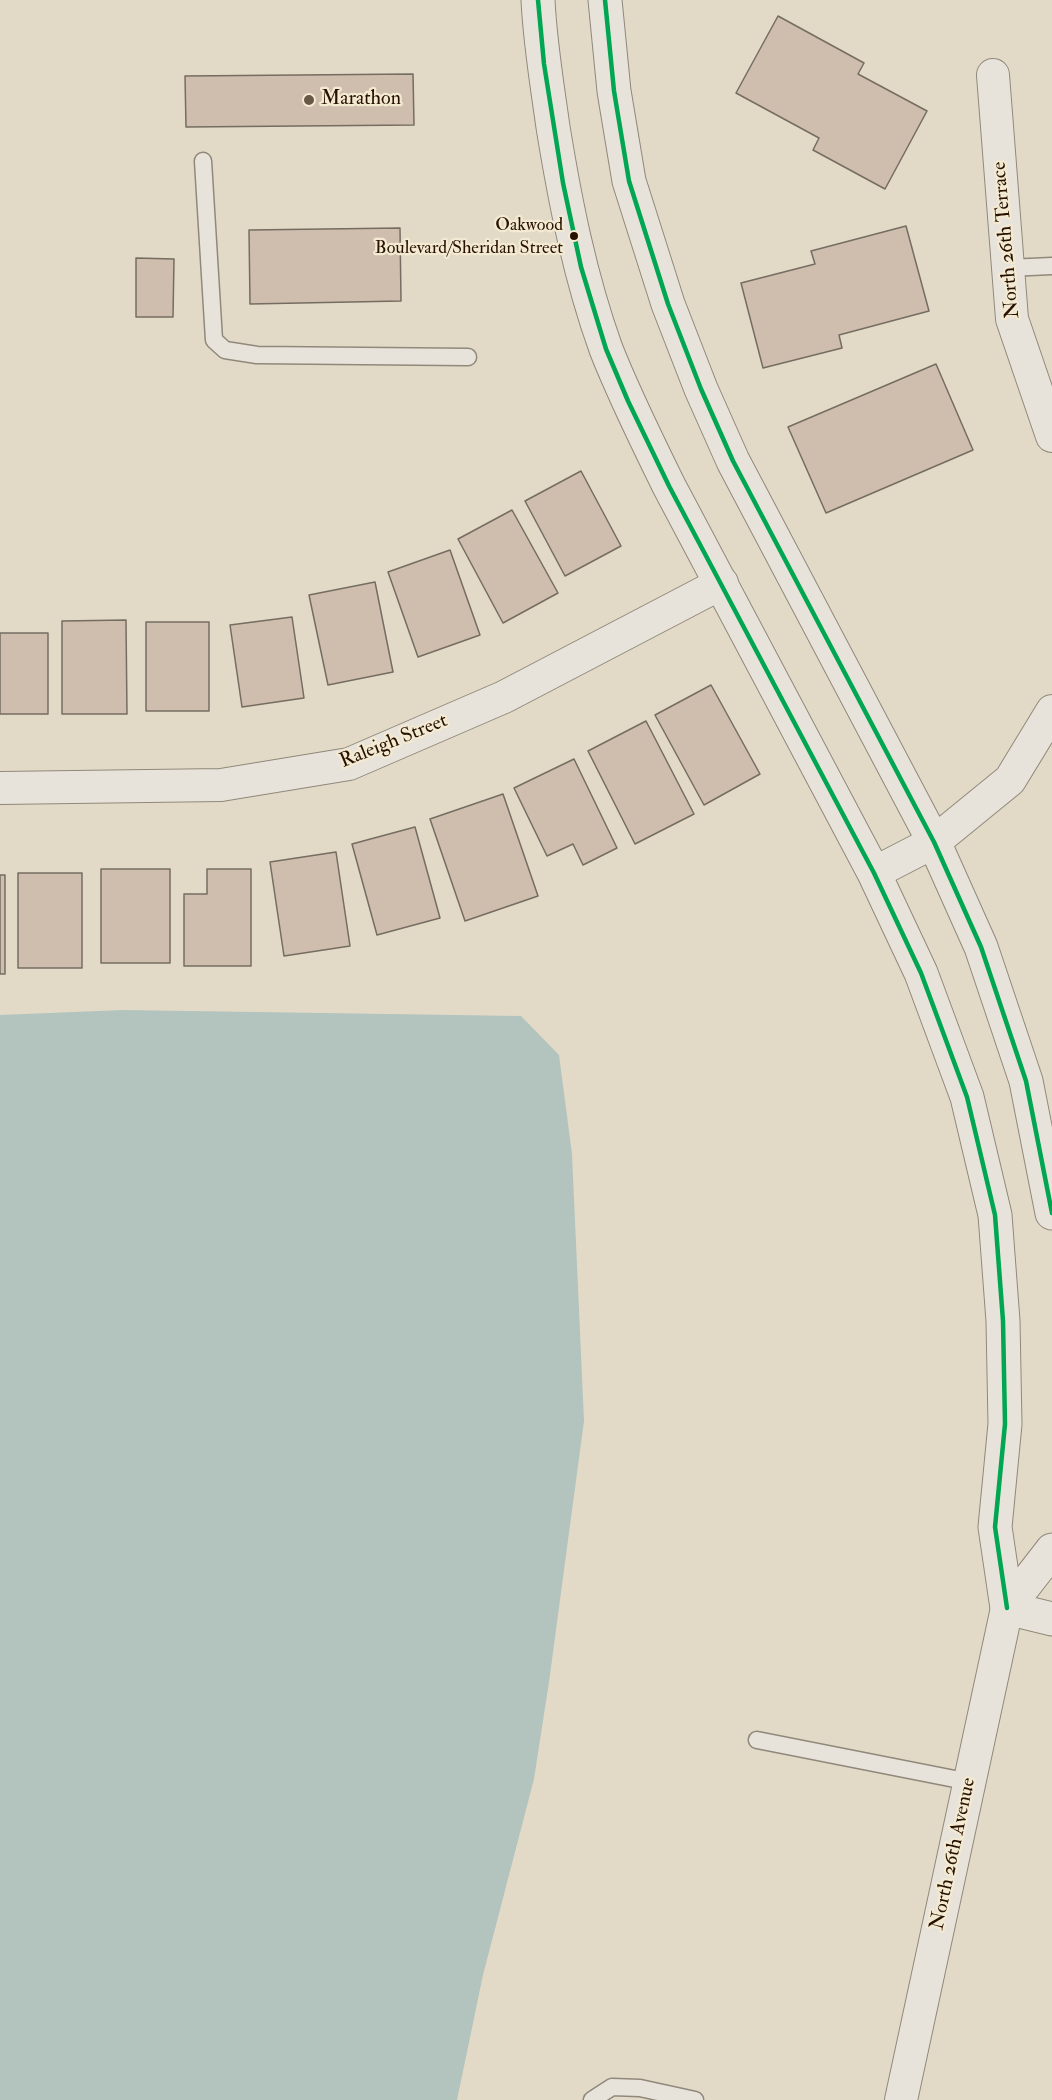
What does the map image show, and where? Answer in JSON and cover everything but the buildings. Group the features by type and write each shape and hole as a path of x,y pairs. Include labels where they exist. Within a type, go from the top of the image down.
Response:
{"street":[{"name":"North 26th Avenue","path":"538,0 540,43 562,186 584,278 606,349 669,486 874,873 921,973 967,1097 995,1215 1003,1321 1005,1424 995,1527 1007,1608 901,2100"},
{"path":"605,0 614,91 629,181 668,304 733,461 934,842 981,946 1026,1081 1052,1213"},
{"name":"North 26th Terrace","path":"993,75 1012,319 1052,436"},
{"name":"Raleigh Street","path":"0,788 221,785 349,764 504,697 722,583"},
{"path":"874,873 934,842 1010,780 1052,711"},
{"name":"North 26th Avenue","path":"1007,1608 1052,1550"},
{"path":"1007,1608 1052,1619"}],"lane":[{"path":"203,161 214,340 225,350 257,355 468,357"},
{"path":"1008,268 1052,266"},
{"path":"757,1740 970,1782"},
{"path":"592,2100 612,2087 640,2088 695,2100"}],"shaded area":[{"path":"123,1010 521,1016 559,1055 572,1154 584,1421 534,1779 483,1975 457,2100 0,2100 0,1015"}],"transit line":[{"path":"538,0 544,64 563,183 581,267 606,349 669,486 874,873 921,973 967,1097 995,1215 1003,1321 1005,1424 995,1527 1007,1608"},
{"path":"605,0 614,91 629,181 668,304 701,389 733,461 934,842 981,947 1026,1081 1052,1213"}],"place":[{"name":"Marathon","path":"309,100"},
{"name":"Oakwood Boulevard/Sheridan Street","path":"574,236"}]}
